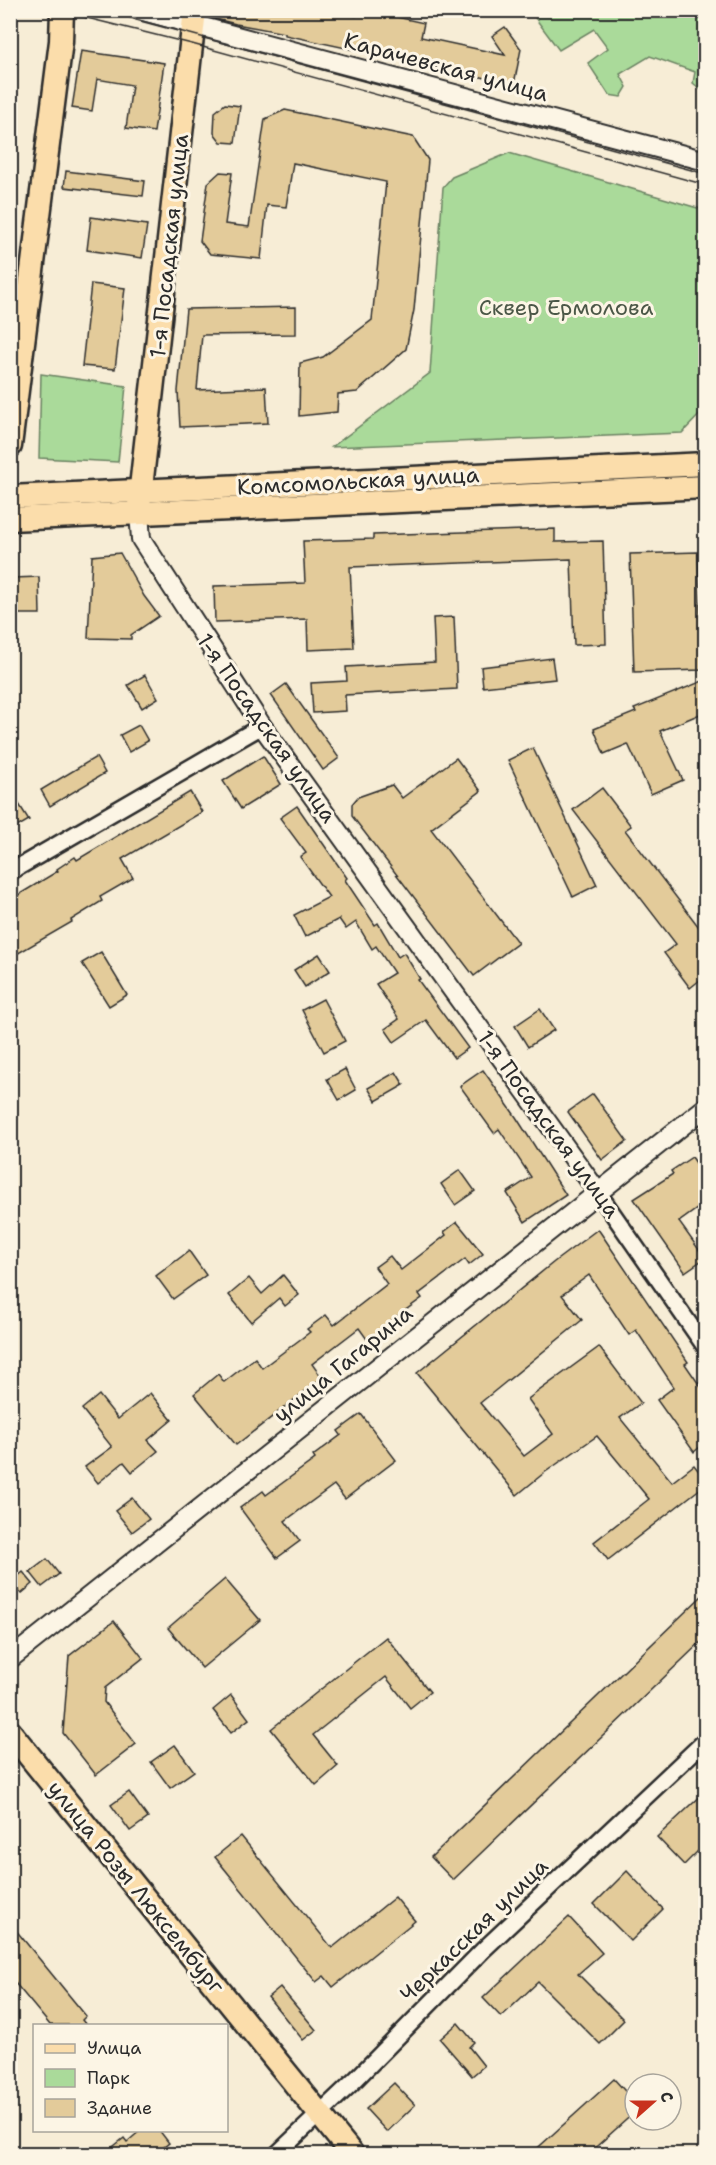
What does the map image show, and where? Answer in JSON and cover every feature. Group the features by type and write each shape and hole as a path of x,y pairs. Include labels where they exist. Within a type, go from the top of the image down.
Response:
{"main road":[{"path":"10,446 61,41 62,10"},
{"name":"1-я Посадская улица","path":"140,502 194,18"},
{"name":"Комсомольская улица","path":"10,519 140,502 705,464"},
{"name":"Комсомольская улица","path":"10,497 140,502 705,487"},
{"name":"улица Розы Люксембург","path":"10,1732 352,2154"}],"street":[{"name":"Карачевская улица","path":"139,10 194,18 705,160"},
{"name":"1-я Посадская улица","path":"140,502 141,539 262,726 597,1191 705,1348"},
{"path":"10,872 262,726"},
{"name":"улица Гагарина","path":"10,1659 705,1107"},
{"name":"Черкасская улица","path":"277,2154 483,1950 705,1740"}],"green space":[{"path":"530,11 705,11 705,93 693,83 695,72 650,56 620,74 627,87 621,97 609,95 588,63 608,48 594,29 559,50"},
{"name":"Сквер Ермолова","path":"509,153 705,212 705,409 682,433 332,447 430,373 443,187 452,177"},
{"path":"41,374 126,386 118,462 39,458"}],"building":[{"path":"208,10 330,10 356,16 357,10 365,10 424,23 421,37 505,55 492,36 505,27 521,49 514,84 236,24 208,17"},
{"path":"81,51 164,63 154,132 126,128 132,85 97,79 92,111 72,108"},
{"path":"225,104 240,106 235,143 221,142 214,133 215,112"},
{"path":"285,110 413,137 428,160 414,310 406,349 357,392 338,394 337,412 299,416 300,363 323,357 372,320 386,182 293,163 286,207 267,205 261,259 210,254 200,241 208,183 220,172 232,173 225,224 249,227 265,119"},
{"path":"66,171 145,181 143,196 64,187"},
{"path":"91,217 147,225 142,258 87,250"},
{"path":"91,284 125,288 115,369 82,366"},
{"path":"296,307 296,334 202,335 197,390 266,387 268,423 180,427 178,391 186,309"},
{"path":"555,529 555,542 603,541 606,644 574,645 571,559 350,567 354,648 308,650 307,619 215,622 214,586 305,583 303,541 373,539 373,535"},
{"path":"698,552 702,670 634,672 630,554"},
{"path":"120,553 144,596 159,616 131,635 131,639 88,638 92,556"},
{"path":"39,577 40,614 14,614 13,578"},
{"path":"454,617 457,689 345,695 346,711 313,713 311,683 347,681 346,667 435,662 433,618"},
{"path":"552,658 555,679 483,687 481,667"},
{"path":"145,675 158,698 142,708 128,685"},
{"path":"705,680 705,712 660,731 683,780 651,794 628,744 604,754 594,729 636,712 634,709"},
{"path":"286,684 339,758 323,770 271,695"},
{"path":"139,725 148,741 129,752 120,735"},
{"path":"533,748 597,885 573,897 508,760"},
{"path":"263,756 281,784 241,809 223,781"},
{"path":"96,757 105,773 50,806 41,790"},
{"path":"456,758 481,791 431,829 518,943 474,976 352,816 352,804 358,797 392,785 402,798"},
{"path":"602,788 631,826 625,830 705,935 705,976 690,988 664,953 676,944 573,810"},
{"path":"10,790 29,820 10,831"},
{"path":"190,792 202,812 122,859 133,878 100,897 102,901 71,920 72,922 15,955 10,947 10,900 58,871 57,869 75,857 77,860"},
{"path":"297,806 347,878 345,880 375,925 378,923 398,957 404,953 420,979 418,980 468,1048 454,1058 426,1020 394,1042 385,1029 399,1019 376,984 394,973 376,946 372,949 356,922 346,929 339,919 305,937 294,915 329,897 300,857 306,853 280,818"},
{"path":"101,952 127,995 109,1006 82,963"},
{"path":"319,954 330,971 305,987 294,970"},
{"path":"323,999 345,1041 324,1052 302,1010"},
{"path":"540,1009 554,1030 528,1047 515,1026"},
{"path":"345,1069 356,1090 339,1100 327,1079"},
{"path":"483,1070 566,1195 525,1222 507,1193 531,1177 499,1129 494,1133 460,1086"},
{"path":"396,1072 404,1085 376,1101 368,1088"},
{"path":"593,1094 627,1141 602,1160 568,1112"},
{"path":"692,1157 705,1176 705,1203 679,1222 705,1258 685,1272 634,1199 673,1174 671,1171"},
{"path":"460,1170 475,1191 455,1205 441,1184"},
{"path":"457,1222 483,1254 469,1265 465,1259 419,1294 422,1298 388,1323 390,1326 369,1342 359,1328 312,1364 322,1378 236,1445 194,1394 218,1374 224,1382 255,1358 262,1368 310,1332 307,1329 326,1315 334,1325 387,1284 375,1267 390,1256 401,1270 446,1235 444,1232"},
{"path":"598,1229 688,1362 685,1364 705,1393 705,1443 694,1452 657,1400 674,1387 636,1330 629,1335 589,1275 562,1295 582,1320 480,1403 524,1456 553,1434 528,1399 599,1347 641,1403 620,1418 672,1482 694,1465 705,1479 705,1485 608,1560 594,1542 649,1499 597,1436 517,1495 417,1373"},
{"path":"189,1251 206,1275 173,1299 156,1276"},
{"path":"283,1275 299,1295 285,1306 279,1298 251,1322 229,1295 249,1278 262,1294"},
{"path":"150,1393 172,1420 148,1440 158,1451 132,1472 124,1462 98,1483 85,1467 112,1447 82,1409 99,1395 118,1419"},
{"path":"361,1414 396,1460 345,1499 334,1485 285,1521 300,1541 277,1558 240,1508 263,1491 266,1495 315,1459 313,1456 341,1435 338,1431"},
{"path":"132,1498 149,1519 132,1532 115,1511"},
{"path":"47,1559 59,1574 42,1587 30,1572"},
{"path":"23,1572 33,1584 21,1594 11,1582"},
{"path":"225,1579 260,1620 202,1668 168,1628"},
{"path":"705,1593 705,1638 453,1880 431,1857"},
{"path":"114,1621 143,1658 105,1688 104,1702 136,1744 96,1775 63,1733 69,1656"},
{"path":"386,1637 430,1692 410,1708 386,1677 313,1735 338,1766 316,1785 271,1729"},
{"path":"231,1695 249,1719 231,1733 213,1710"},
{"path":"175,1745 194,1771 170,1788 151,1762"},
{"path":"129,1792 148,1818 130,1831 111,1805"},
{"path":"705,1792 705,1844 684,1865 657,1837"},
{"path":"241,1836 332,1948 395,1897 415,1921 333,1987 324,1976 316,1982 215,1857"},
{"path":"627,1871 663,1909 631,1941 594,1904"},
{"path":"569,1917 602,1953 578,1974 624,2020 600,2044 538,1982 501,2017 483,1998"},
{"path":"10,1923 86,2016 82,2020 85,2024 49,2024 10,1977"},
{"path":"280,1987 316,2030 303,2040 268,1997"},
{"path":"458,2023 474,2042 469,2047 484,2066 472,2076 440,2039"},
{"path":"614,2079 623,2089 623,2123 588,2154 531,2154"},
{"path":"394,2083 415,2105 387,2132 366,2109"},
{"path":"139,2132 161,2132 169,2143 155,2154 104,2154 124,2138 127,2142"}],"tram line":[{"path":"55,10 192,44 706,185"},
{"path":"102,10 706,174"}]}
